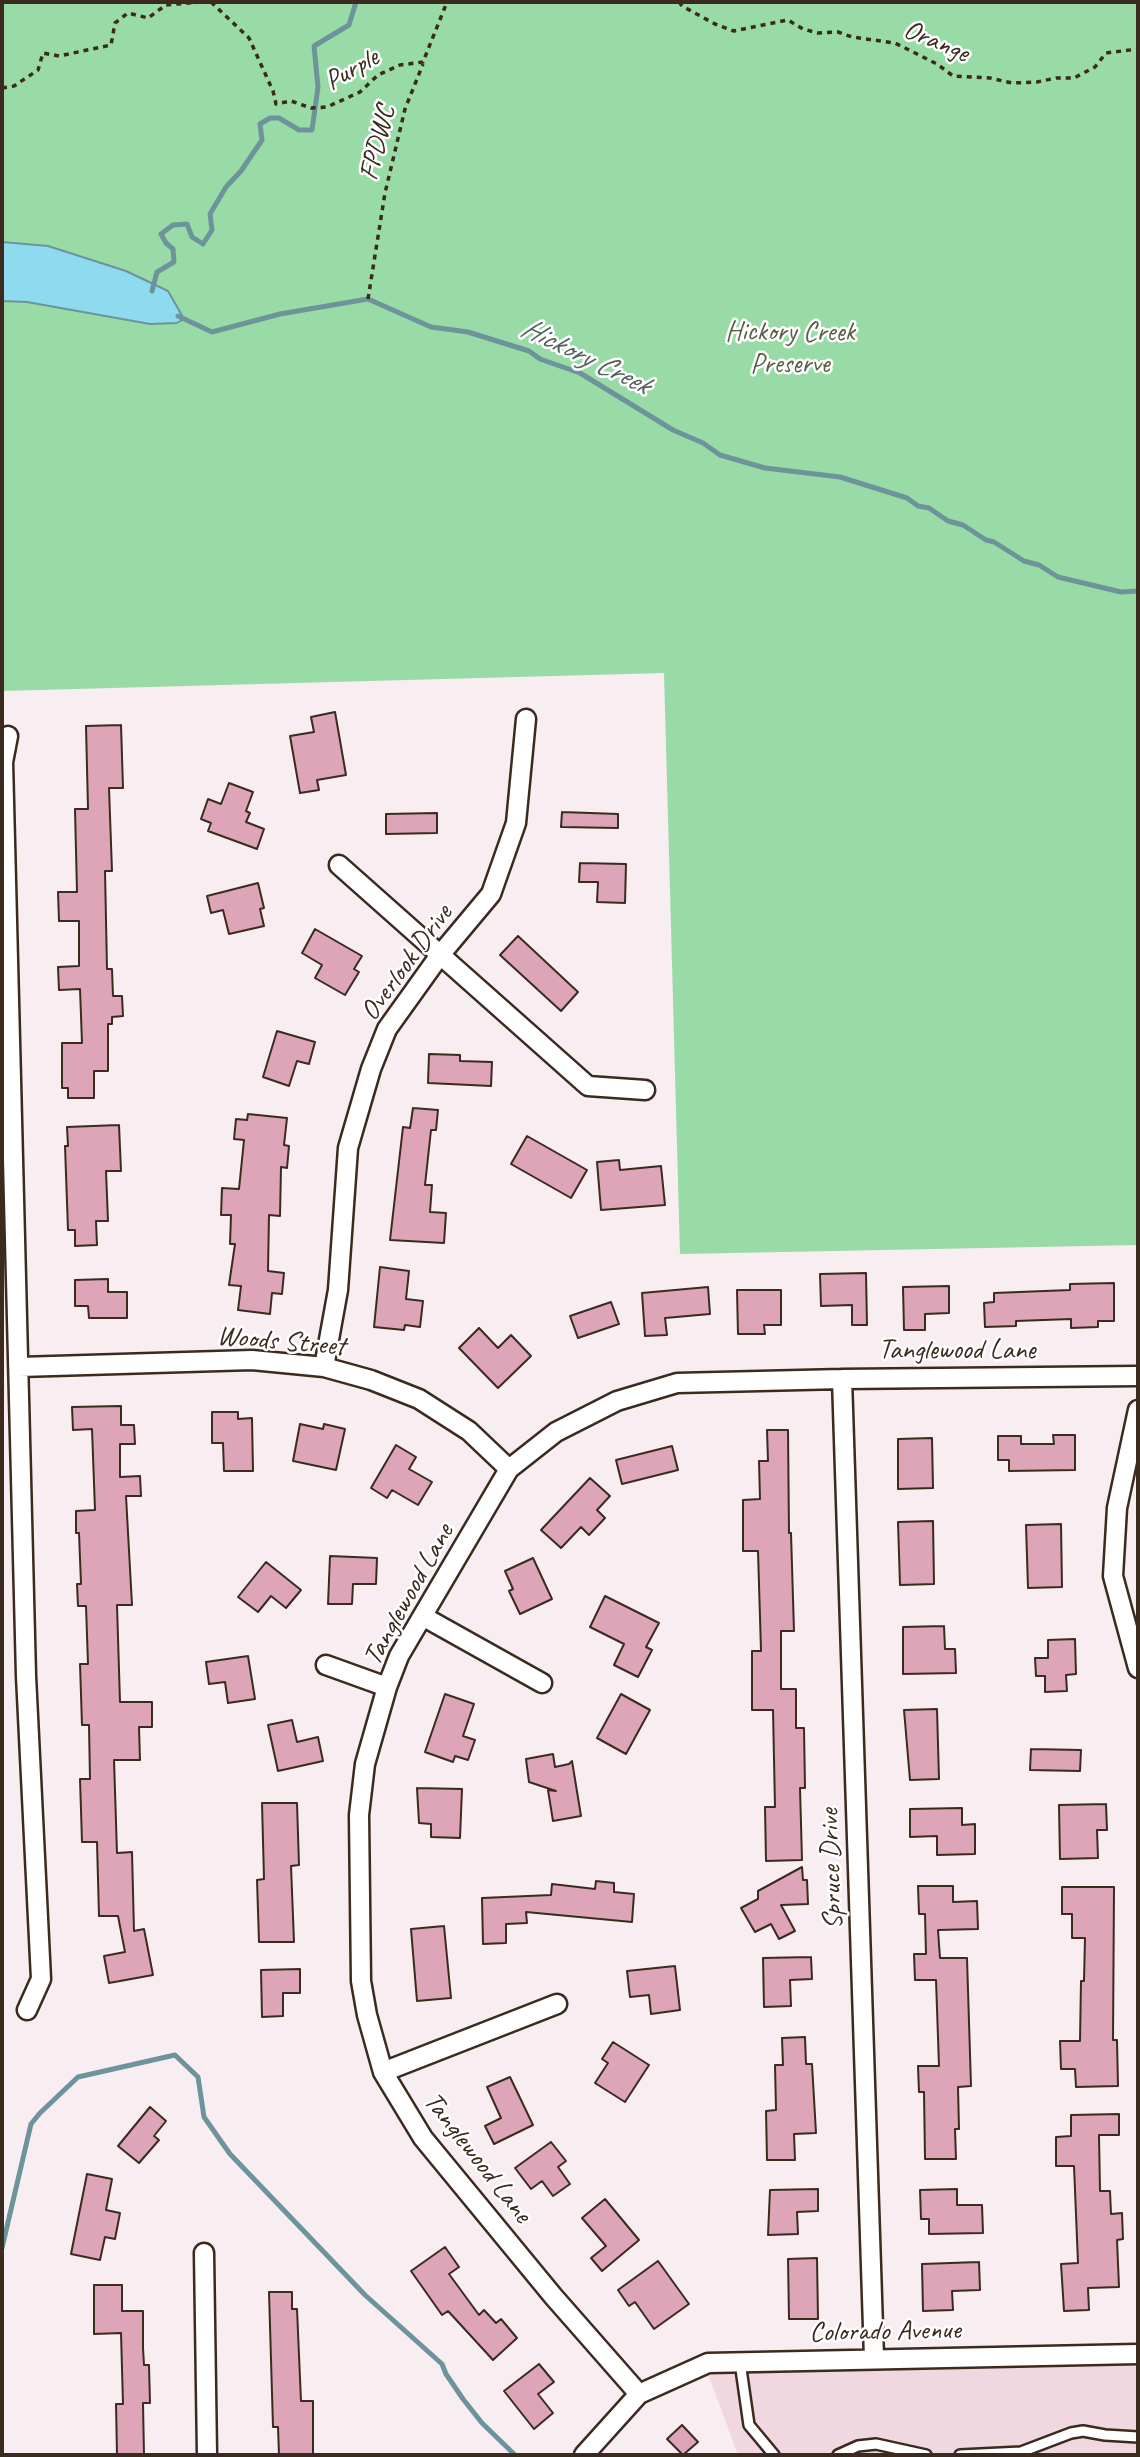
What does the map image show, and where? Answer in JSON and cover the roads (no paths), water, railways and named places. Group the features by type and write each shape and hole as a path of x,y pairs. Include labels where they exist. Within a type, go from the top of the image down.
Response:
{"street":[{"name":"Overlook Drive","path":"324,1367 338,1290 348,1148 371,1069 387,1029 440,955 491,894 516,823 526,719"},
{"path":"8,736 3,762 26,1676 41,1979 27,2010"},
{"path":"339,865 588,1086 645,1090"},
{"name":"Woods Street","path":"20,1367 252,1360 324,1367 371,1380 419,1399 469,1431 509,1469"},
{"name":"Tanglewood Lane","path":"639,2394 553,2296 422,2138 383,2072 367,2015 361,1980 358,1838 365,1763 399,1656 509,1469 556,1432 617,1401 677,1383 1138,1376"},
{"name":"Spruce Drive","path":"842,1379 874,2358"},
{"path":"1138,1410 1116,1508 1113,1576 1138,1668"},
{"path":"424,1617 542,1683"},
{"path":"326,1665 387,1687"},
{"path":"383,2072 558,2004"},
{"path":"204,2253 207,2455"},
{"name":"Colorado Avenue","path":"639,2394 708,2363 1138,2354"},
{"path":"584,2455 639,2394"}],"lane":[{"path":"740,2362 749,2425 774,2455"},
{"path":"960,2455 1021,2452 1083,2431 1138,2437"},
{"path":"838,2455 858,2446 876,2444 926,2455"}],"water":[{"path":"2,242 48,246 126,271 168,291 184,319 177,323 150,324 27,302 2,301"}],"waterway":[{"path":"152,291 157,272 174,262 173,249 161,234 173,225 187,224 192,237 203,244 212,230 210,214 226,187 241,171 262,140 260,124 270,118 279,118 299,130 312,130 318,87 314,46 349,25 356,2"},
{"name":"Hickory Creek","path":"178,316 212,332 280,314 368,299 431,327 468,332 529,351 540,359 580,373 673,430 703,443 720,455 765,468 840,477 907,498 1058,577 1121,592 1138,591"},
{"path":"2,2248 31,2124 40,2113 78,2077 175,2055 198,2077 204,2117 230,2154 365,2295 442,2364 446,2374 482,2423 515,2455"}],"park label":[{"name":"Hickory Creek Preserve","path":"790,349"}]}
